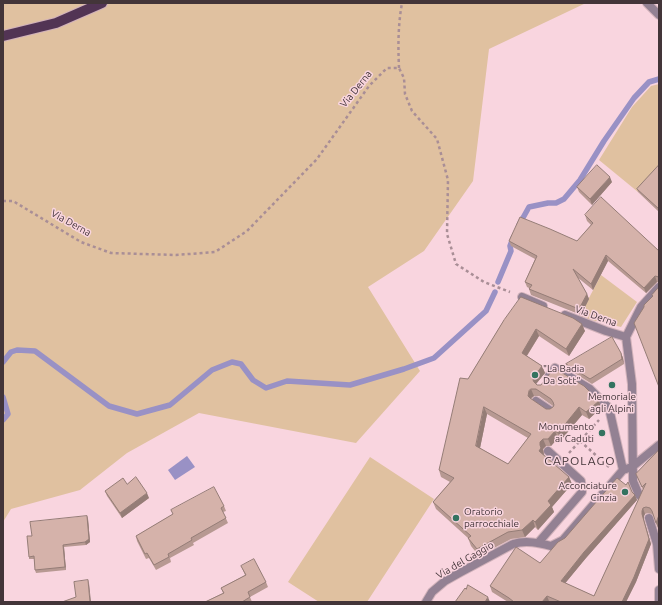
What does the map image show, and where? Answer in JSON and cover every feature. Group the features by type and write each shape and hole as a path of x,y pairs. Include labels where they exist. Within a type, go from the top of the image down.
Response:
{"main road":[{"path":"3,36 56,23 102,3"}],"street":[{"path":"647,3 659,14"},
{"path":"639,494 633,481 632,384 626,337 641,307 659,287"},
{"name":"Via Derna","path":"522,297 606,331 626,337"},
{"path":"546,381 555,368 590,389 608,408 621,472"},
{"path":"536,401 551,411"},
{"path":"548,451 581,481 582,492 538,543 551,546 563,540 621,472 632,467 659,445"},
{"path":"649,518 657,544 659,569"},
{"name":"Via del Gaggio","path":"426,602 432,592 445,581 513,544 520,542 538,543"},
{"path":"659,590 659,602"}],"path":[{"path":"402,3 398,44 399,68 404,78 405,94 412,111 437,139 448,180 447,234 456,264 484,282 522,297"},
{"name":"Via Derna","path":"3,201 12,201 81,242 111,253 176,255 215,252 247,231 317,159 369,86 388,68 399,68"},
{"path":"561,462 608,408"},
{"path":"580,441 621,472"}],"shaded area":[{"path":"3,3 586,3 489,49 473,181 424,251 368,287 420,371 356,443 199,413 127,453 80,490 11,509 3,522"},
{"path":"659,84 659,170 638,192 599,160 632,107 651,86"},
{"path":"601,275 637,302 621,327 579,317"},
{"path":"187,456 195,467 175,480 168,470"},
{"path":"370,457 434,499 367,602 319,602 288,582"}],"building":[{"path":"597,165 610,177 590,199 577,187"},
{"path":"659,165 659,209 637,189"},
{"path":"601,197 659,251 659,277 655,276 644,288 606,255 591,284 573,269 587,294 579,309 529,289 532,285 525,282 537,256 509,241 520,217 577,241 593,223 585,215"},
{"path":"659,287 659,387 634,323 644,305"},
{"path":"521,297 573,318 582,324 566,349 536,329 522,353 542,366 533,380 537,385 541,385 554,368 584,386 599,401 586,412 579,407 558,433 555,431 548,439 543,439 540,442 541,448 539,451 569,477 548,501 551,505 535,522 533,520 522,530 508,532 477,549 468,538 471,536 433,502 454,478 439,470 460,378 468,379 504,320","holes":["531,389 536,389 551,399 554,405 553,407 546,409 530,398 528,396","484,407 531,434 508,464 476,446"]},
{"path":"612,337 621,353 622,359 590,379 566,364"},
{"path":"659,450 659,515 656,523 650,508 643,508 642,514 649,539 622,602 561,602 547,596 542,602 514,602 490,586 516,547 540,563 558,542 565,538 617,478 626,485 628,482 632,492 635,495 584,552 561,581 594,596 646,483 642,487 636,474"},
{"path":"136,477 147,493 120,513 105,491 123,478 127,484"},
{"path":"214,487 224,506 221,508 226,518 191,538 192,540 168,554 169,557 154,565 147,553 145,554 136,536 173,514 171,510"},
{"path":"87,516 89,539 85,542 63,545 65,567 35,570 34,556 29,557 27,536 32,536 30,522"},
{"path":"254,559 266,582 248,592 250,597 242,602 205,602 224,593 221,588 246,575 241,566"},
{"path":"88,580 90,602 62,602 76,597 74,582"},
{"path":"468,585 488,597 485,602 455,602"}],"waterway":[{"path":"519,225 529,207 556,203 564,199 580,180 604,141 634,98 649,82 659,79"},
{"path":"498,282 511,251 510,246 513,238"},
{"path":"3,362 11,352 17,350 35,351 109,406 137,414 170,405 212,370 232,362 241,364 253,380 266,388 287,381 350,385 404,369 434,358 486,311 495,292"},
{"path":"3,397 8,414 3,420"}],"place":[{"name":"\"La Badia Da Sott\"","path":"535,375"},
{"name":"Memoriale agli Alpini","path":"612,385"},
{"name":"Monumento ai Caduti","path":"602,433"},
{"name":"Acconciature Cinzia","path":"625,492"},
{"name":"Oratorio parrocchiale","path":"456,518"}],"district":[{"name":"CAPOLAGO","path":"580,461"}]}
